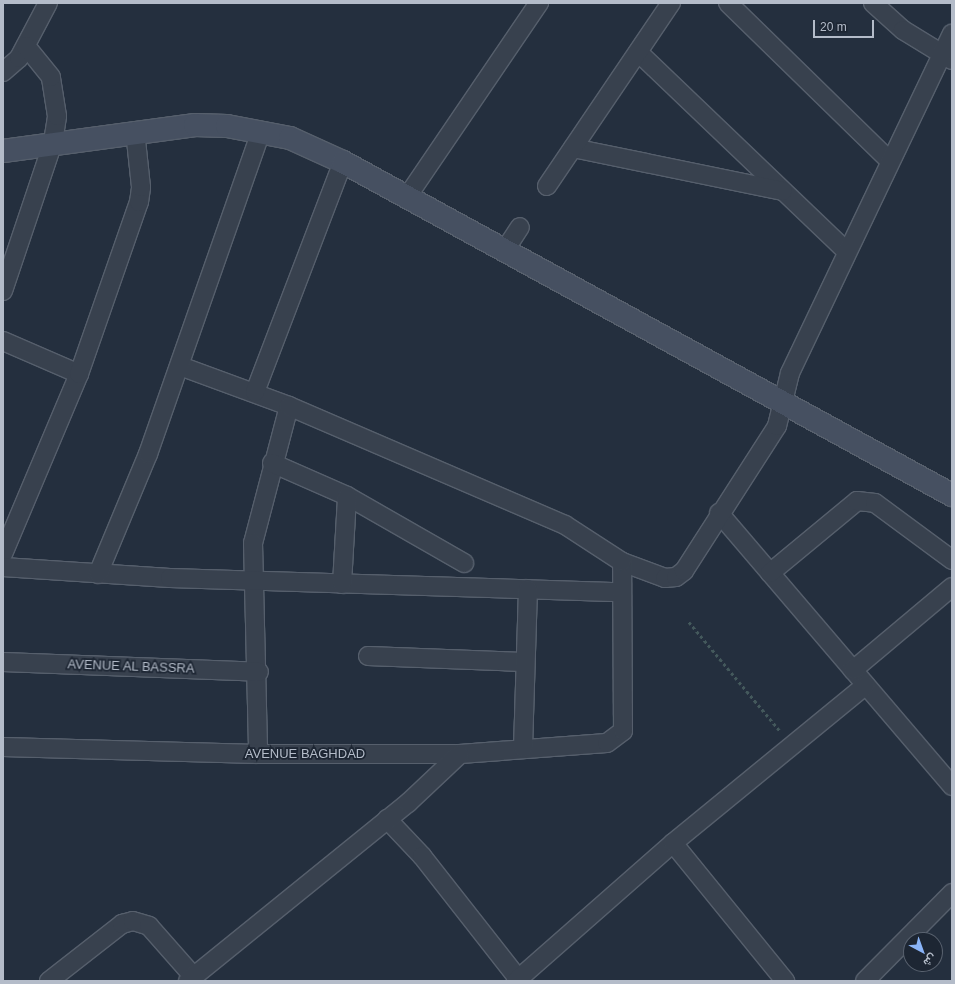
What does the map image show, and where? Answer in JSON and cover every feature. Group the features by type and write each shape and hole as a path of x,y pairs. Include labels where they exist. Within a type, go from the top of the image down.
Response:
{"main road":[{"path":"3,151 53,142 195,125 261,131 290,138 343,162 408,197 952,495"}],"street":[{"path":"3,72 26,46 48,3"},
{"path":"408,197 539,3"},
{"path":"547,186 671,3"},
{"path":"728,3 890,161"},
{"path":"873,3 903,30 946,57"},
{"path":"180,366 256,392 565,525 622,562 665,578 676,577 684,571 719,513 777,426 790,374 890,161 946,57 952,34"},
{"path":"3,291 53,142 57,116 51,77 26,46"},
{"path":"638,52 847,252"},
{"path":"3,554 79,374 139,202 141,187 135,131"},
{"path":"98,574 148,454 261,131"},
{"path":"573,148 783,191"},
{"path":"256,392 343,162"},
{"path":"505,250 520,227"},
{"path":"3,341 79,374"},
{"path":"258,754 259,672 253,543 272,464 289,406"},
{"path":"272,464 347,496 464,563"},
{"path":"342,584 347,496"},
{"path":"770,573 857,501 875,503 952,560"},
{"path":"719,513 952,786"},
{"path":"3,567 98,574 342,584 620,592 622,562"},
{"path":"853,670 952,587"},
{"path":"523,748 524,662 528,589"},
{"name":"AVENUE BAGHDAD","path":"3,748 258,754 460,754 523,748 607,743 618,736 625,723 620,592"},
{"path":"368,656 524,662"},
{"name":"AVENUE AL BASSRA","path":"3,662 259,672"},
{"path":"387,819 427,862 518,980 673,843 866,684"},
{"path":"49,981 122,924 133,921 149,926 191,979 387,819 460,754"},
{"path":"673,843 785,981"},
{"path":"865,981 952,893"}],"path":[{"path":"689,622 792,745"}]}
